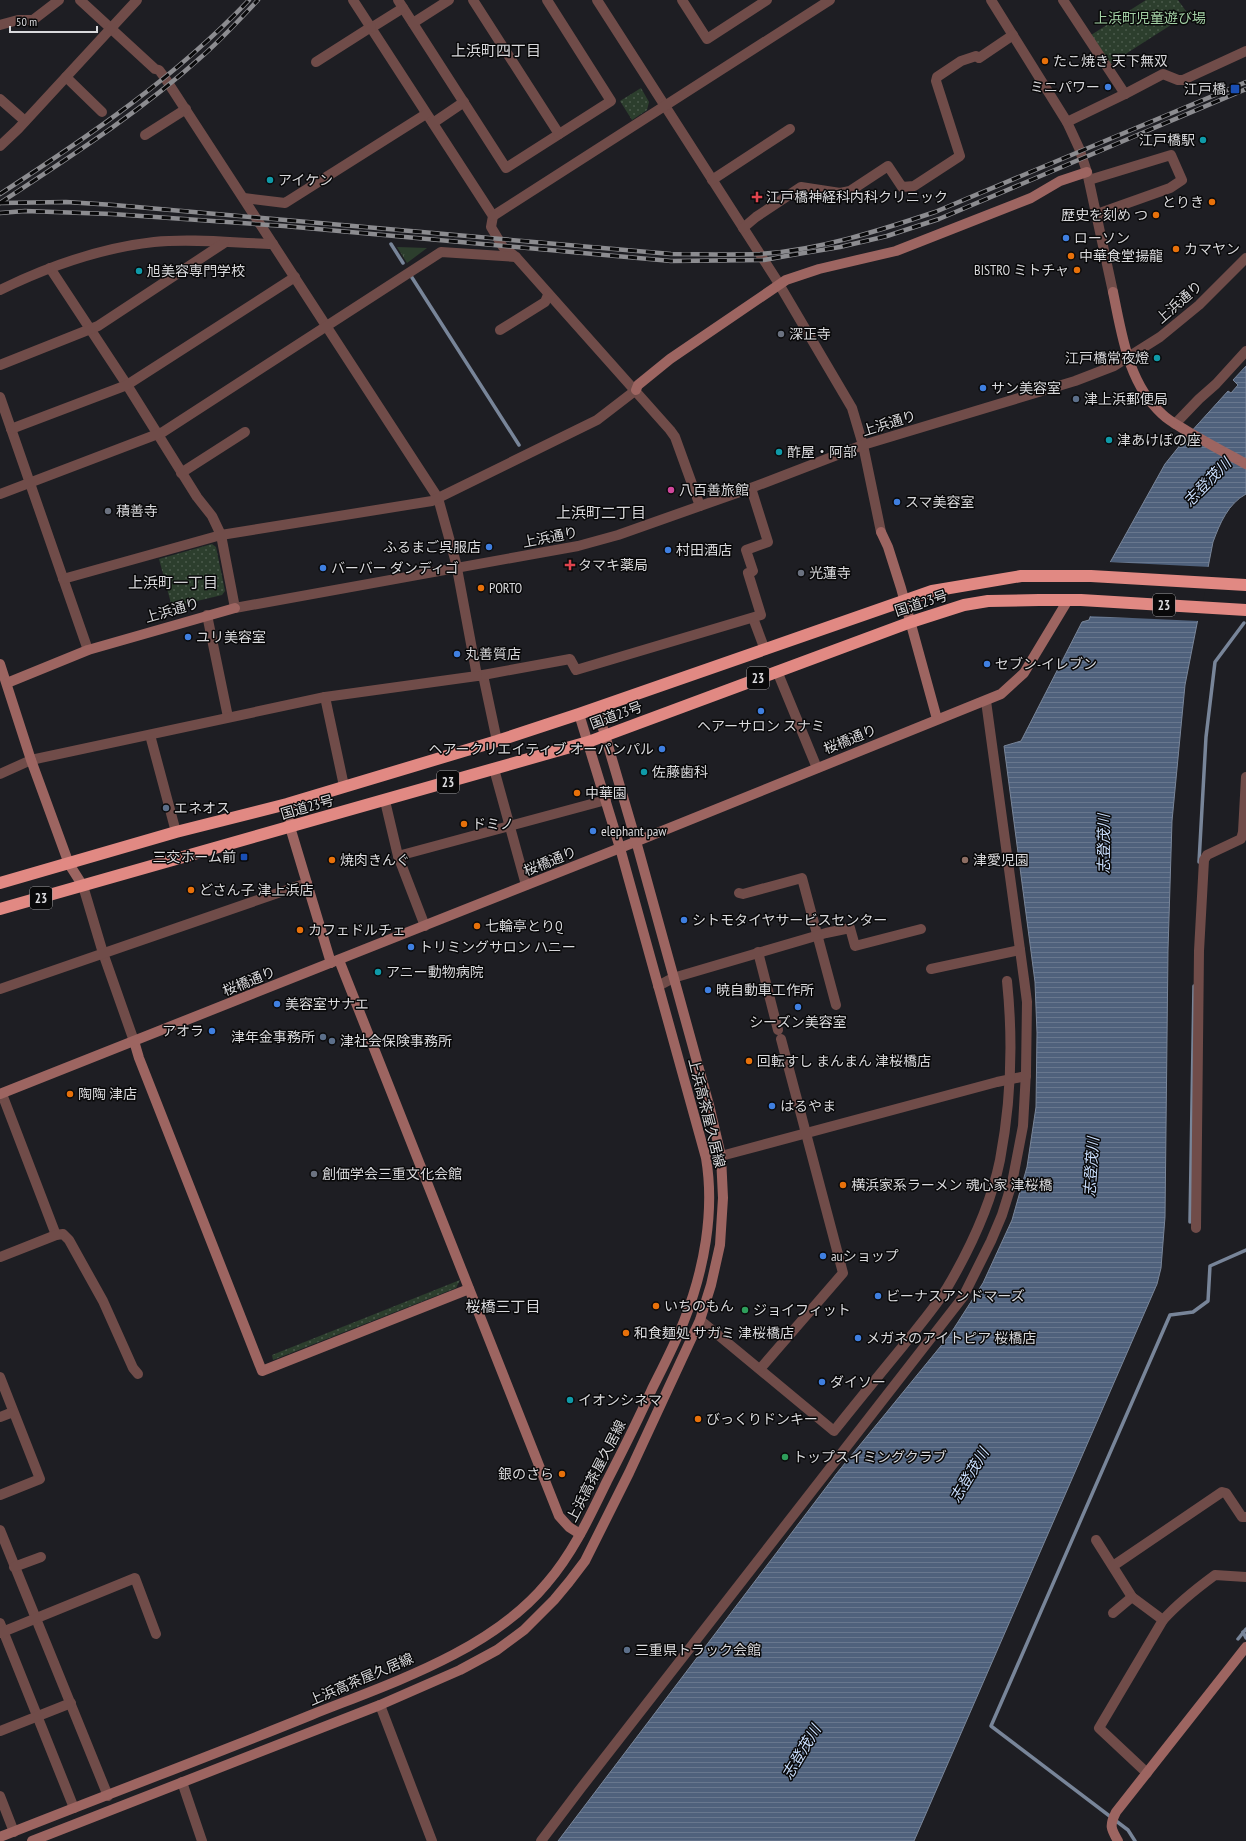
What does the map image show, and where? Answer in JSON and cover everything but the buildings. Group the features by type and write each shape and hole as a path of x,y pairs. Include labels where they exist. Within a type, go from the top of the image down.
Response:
{"highway":[{"name":"国道23号","path":"0,883 176,832 287,804 496,741 597,708 940,589 1021,576 1091,576 1246,585"},
{"name":"国道23号","path":"0,909 588,742 911,622 964,605 988,602 1081,600 1246,610"}],"street":[{"path":"0,24 18,20 33,20 59,0"},
{"path":"80,0 155,69 159,70 186,109 438,498 457,568 480,676 496,741"},
{"path":"0,146 137,0"},
{"path":"353,0 493,216 491,227 503,246 516,258 548,295 636,390 674,437 700,506"},
{"path":"413,23 449,0"},
{"path":"473,0 559,134"},
{"path":"316,62 371,28 400,4 506,168 611,101 547,0"},
{"path":"597,0 779,285 852,408 863,445 880,532 888,547 905,601 937,719"},
{"path":"682,0 707,38 762,1"},
{"path":"493,216 830,0"},
{"path":"991,0 1067,122 1079,148 1088,176 1097,214 1124,347 1138,381 1149,399 1162,415 1175,424 1246,464"},
{"path":"1063,0 1125,94"},
{"path":"743,228 756,217 802,187 843,193 888,166 902,187 909,188 960,156 936,81 937,77 961,61 976,56 979,58 1013,35"},
{"path":"1067,122 1163,74 1178,80 1183,80 1246,51"},
{"path":"66,77 102,112"},
{"path":"0,99 25,121"},
{"path":"433,123 464,102"},
{"path":"145,135 186,109"},
{"path":"244,198 285,203 426,114"},
{"path":"712,180 790,129"},
{"path":"63,579 221,535 432,501 597,420 636,390 638,385 670,359 786,280 819,269 896,251 1031,198 1060,182 1171,155 1182,180 1170,188 1097,214"},
{"path":"0,290 50,268 89,254 129,246 156,242 273,244"},
{"path":"0,365 98,326 224,243"},
{"path":"0,494 157,434 441,252 516,258"},
{"name":"上浜通り","path":"3,685 88,650 235,608 578,546 618,535 751,488 863,445 1075,381 1128,358 1160,337 1199,305 1246,258"},
{"path":"50,268 127,385 196,497 212,516 221,535 235,608"},
{"path":"11,429 127,385 295,277"},
{"path":"500,330 545,302 548,295"},
{"path":"1175,424 1216,384 1246,351"},
{"path":"0,397 88,650"},
{"path":"181,473 245,432"},
{"path":"0,774 31,760 324,697 480,676 570,659 576,670 761,615 748,573 753,571 746,550 768,542 751,488"},
{"name":"桜橋通り","path":"1,1094 620,848 937,719 986,701 1001,694 1024,673 1068,600"},
{"path":"207,615 228,717"},
{"path":"753,618 765,650"},
{"path":"0,664 3,685 69,864 82,886 139,1058 262,1371 469,1288"},
{"path":"777,671 817,768"},
{"path":"324,697 344,786"},
{"path":"541,1841 963,1297 991,1241 1002,1215 1012,1183 1023,1126 1026,1076 1027,1002 986,701"},
{"name":"上浜高茶屋久居線","path":"32,1841 380,1705 460,1670 497,1650 524,1630 554,1600 585,1560 629,1473 700,1320 712,1285 720,1245 723,1198 721,1156 709,1105 636,841 597,708"},
{"name":"上浜高茶屋久居線","path":"0,1837 108,1796 374,1690 457,1652 498,1628 530,1601 548,1582 580,1534 643,1409 684,1321 695,1288 704,1251 710,1194 706,1158 620,848 579,714"},
{"path":"150,735 176,832"},
{"path":"494,769 526,885"},
{"path":"1196,1228 1199,951 1204,860 1207,855 1240,838 1242,832 1246,778"},
{"path":"398,856 606,800"},
{"path":"384,801 398,856 425,926"},
{"path":"287,804 290,827 307,883 335,961 469,1288 559,1516 580,1534"},
{"path":"739,893 743,894 802,878 836,1006"},
{"path":"0,989 307,883"},
{"path":"658,986 673,978 817,935 850,928 855,946 921,929"},
{"path":"931,969 1020,950"},
{"path":"758,952 843,1273 760,1369"},
{"path":"700,1320 834,1431 929,1313 946,1289 964,1257 988,1199 999,1161 1004,1134 1010,1031 1006,981"},
{"path":"721,1156 997,1082 1008,1081 1026,1076"},
{"path":"1,1094 56,1235"},
{"path":"0,1257 62,1234 69,1240 103,1301 133,1368 138,1374"},
{"path":"0,1377 40,1479 0,1495"},
{"path":"0,1417 13,1412"},
{"path":"1113,1566 1222,1492 1226,1493 1242,1516 1246,1517"},
{"path":"0,1530 108,1796"},
{"path":"1096,1540 1132,1597 1163,1620"},
{"path":"14,1567 41,1557"},
{"path":"1147,1773 1099,1728 1163,1620 1189,1593 1215,1575 1246,1577"},
{"path":"74,1808 1,1629 35,1619 136,1578 156,1634"},
{"path":"1113,1613 1132,1597"},
{"path":"1118,1841 1112,1831 1111,1822 1116,1812 1246,1648"},
{"path":"374,1690 432,1841"},
{"path":"0,1731 71,1703"},
{"path":"182,1782 202,1841"},
{"path":"0,1796 14,1832"}],"green space":[{"name":"上浜町児童遊び場","path":"1146,0 1178,0 1188,14 1110,64 1091,35"},
{"path":"641,88 649,102 647,110 632,120 620,101"},
{"path":"397,247 427,248 407,263"},
{"path":"212,544 216,547 225,591 222,595 172,607 159,559"},
{"path":"460,1280 456,1288 273,1360 272,1355"}],"water":[{"name":"志登茂川","path":"1246,366 1246,494 1229,509 1213,542 1185,685 1172,821 1168,950 1165,1217 1161,1268 1157,1284 914,1841 558,1841 837,1473 949,1336 983,1283 1012,1220 1027,1167 1036,1107 1037,1033 1035,982 1004,746 1021,741 1082,622 1089,620 1092,612 1093,593 1165,464 1189,434 1228,391 1231,393 1238,385 1233,380"}],"pier":[{"path":"1108,562 1210,567 1199,621 1088,616 1091,592"}],"waterway":[{"path":"391,244 403,263"},
{"path":"411,276 519,445"},
{"path":"1199,862 1206,737 1215,662 1244,623"},
{"path":"1190,1222 1194,986"},
{"path":"1135,1841 1128,1830 991,1726 1170,1315 1193,1312 1208,1301 1210,1266 1246,1250"},
{"path":"1238,1639 1246,1629"},
{"path":"1243,1632 1246,1638"}],"railway":[{"path":"0,194 99,127 162,80 192,55 249,0"},
{"path":"0,203 103,134 153,98 208,51 258,0"},
{"path":"0,203 66,202 114,205 671,254 760,254 782,252 848,239 935,212 1246,82"},
{"path":"0,213 25,211 112,214 284,226 671,261 764,260 840,247 887,236 939,219 1246,89"}],"place":[{"name":"たこ焼き 天下無双","path":"1045,61"},
{"name":"ミニパワー","path":"1108,87"},
{"name":"江戸橋","path":"1235,89"},
{"name":"江戸橋駅","path":"1203,140"},
{"name":"アイケン","path":"270,180"},
{"name":"江戸橋神経科内科クリニック","path":"757,197"},
{"name":"とりき","path":"1212,202"},
{"name":"歴史を刻め つ","path":"1156,215"},
{"name":"ローソン","path":"1066,238"},
{"name":"カマヤン","path":"1176,249"},
{"name":"中華食堂揚龍","path":"1071,256"},
{"name":"BISTRO ミトチャ","path":"1077,270"},
{"name":"旭美容専門学校","path":"139,271"},
{"name":"深正寺","path":"781,334"},
{"name":"江戸橋常夜燈","path":"1157,358"},
{"name":"サン美容室","path":"983,388"},
{"name":"津上浜郵便局","path":"1076,399"},
{"name":"津あけぼの座","path":"1109,440"},
{"name":"酢屋・阿部","path":"779,452"},
{"name":"八百善旅館","path":"671,490"},
{"name":"スマ美容室","path":"897,502"},
{"name":"積善寺","path":"108,511"},
{"name":"ふるまご呉服店","path":"489,547"},
{"name":"村田酒店","path":"668,550"},
{"name":"タマキ薬局","path":"570,565"},
{"name":"バーバー ダンディゴ","path":"323,568"},
{"name":"光蓮寺","path":"801,573"},
{"name":"PORTO","path":"481,588"},
{"name":"ユリ美容室","path":"188,637"},
{"name":"丸善質店","path":"457,654"},
{"name":"セブン-イレブン","path":"987,664"},
{"name":"ヘアーサロン スナミ","path":"761,711"},
{"name":"ヘアークリエイティブ オーパンパル","path":"662,749"},
{"name":"佐藤歯科","path":"644,772"},
{"name":"中華園","path":"577,793"},
{"name":"エネオス","path":"166,808"},
{"name":"ドミノ","path":"464,824"},
{"name":"elephant paw","path":"593,831"},
{"name":"三交ホーム前","path":"244,857"},
{"name":"焼肉きんぐ","path":"332,860"},
{"name":"津愛児園","path":"965,860"},
{"name":"どさん子 津上浜店","path":"191,890"},
{"name":"シトモタイヤサービスセンター","path":"684,920"},
{"name":"七輪亭とりQ","path":"477,926"},
{"name":"カフェドルチェ","path":"300,930"},
{"name":"トリミングサロン ハニー","path":"411,947"},
{"name":"アニー動物病院","path":"378,972"},
{"name":"暁自動車工作所","path":"708,990"},
{"name":"美容室サナエ","path":"277,1004"},
{"name":"シーズン美容室","path":"798,1007"},
{"name":"アオラ","path":"212,1031"},
{"name":"津年金事務所","path":"323,1037"},
{"name":"津社会保険事務所","path":"332,1041"},
{"name":"回転すし まんまん 津桜橋店","path":"749,1061"},
{"name":"陶陶 津店","path":"70,1094"},
{"name":"はるやま","path":"772,1106"},
{"name":"創価学会三重文化会館","path":"314,1174"},
{"name":"横浜家系ラーメン 魂心家 津桜橋","path":"843,1185"},
{"name":"auショップ","path":"823,1256"},
{"name":"ビーナスアンドマーズ","path":"878,1296"},
{"name":"いちのもん","path":"656,1306"},
{"name":"ジョイフィット","path":"745,1310"},
{"name":"和食麺処 サガミ 津桜橋店","path":"626,1333"},
{"name":"メガネのアイトピア 桜橋店","path":"858,1338"},
{"name":"ダイソー","path":"822,1382"},
{"name":"イオンシネマ","path":"570,1400"},
{"name":"びっくりドンキー","path":"698,1419"},
{"name":"トップスイミングクラブ","path":"785,1457"},
{"name":"銀のさら","path":"562,1474"},
{"name":"三重県トラック会館","path":"627,1650"}],"district":[{"name":"上浜町四丁目","path":"496,50"},
{"name":"上浜町二丁目","path":"601,512"},
{"name":"上浜町一丁目","path":"173,582"},
{"name":"桜橋三丁目","path":"503,1306"}]}
